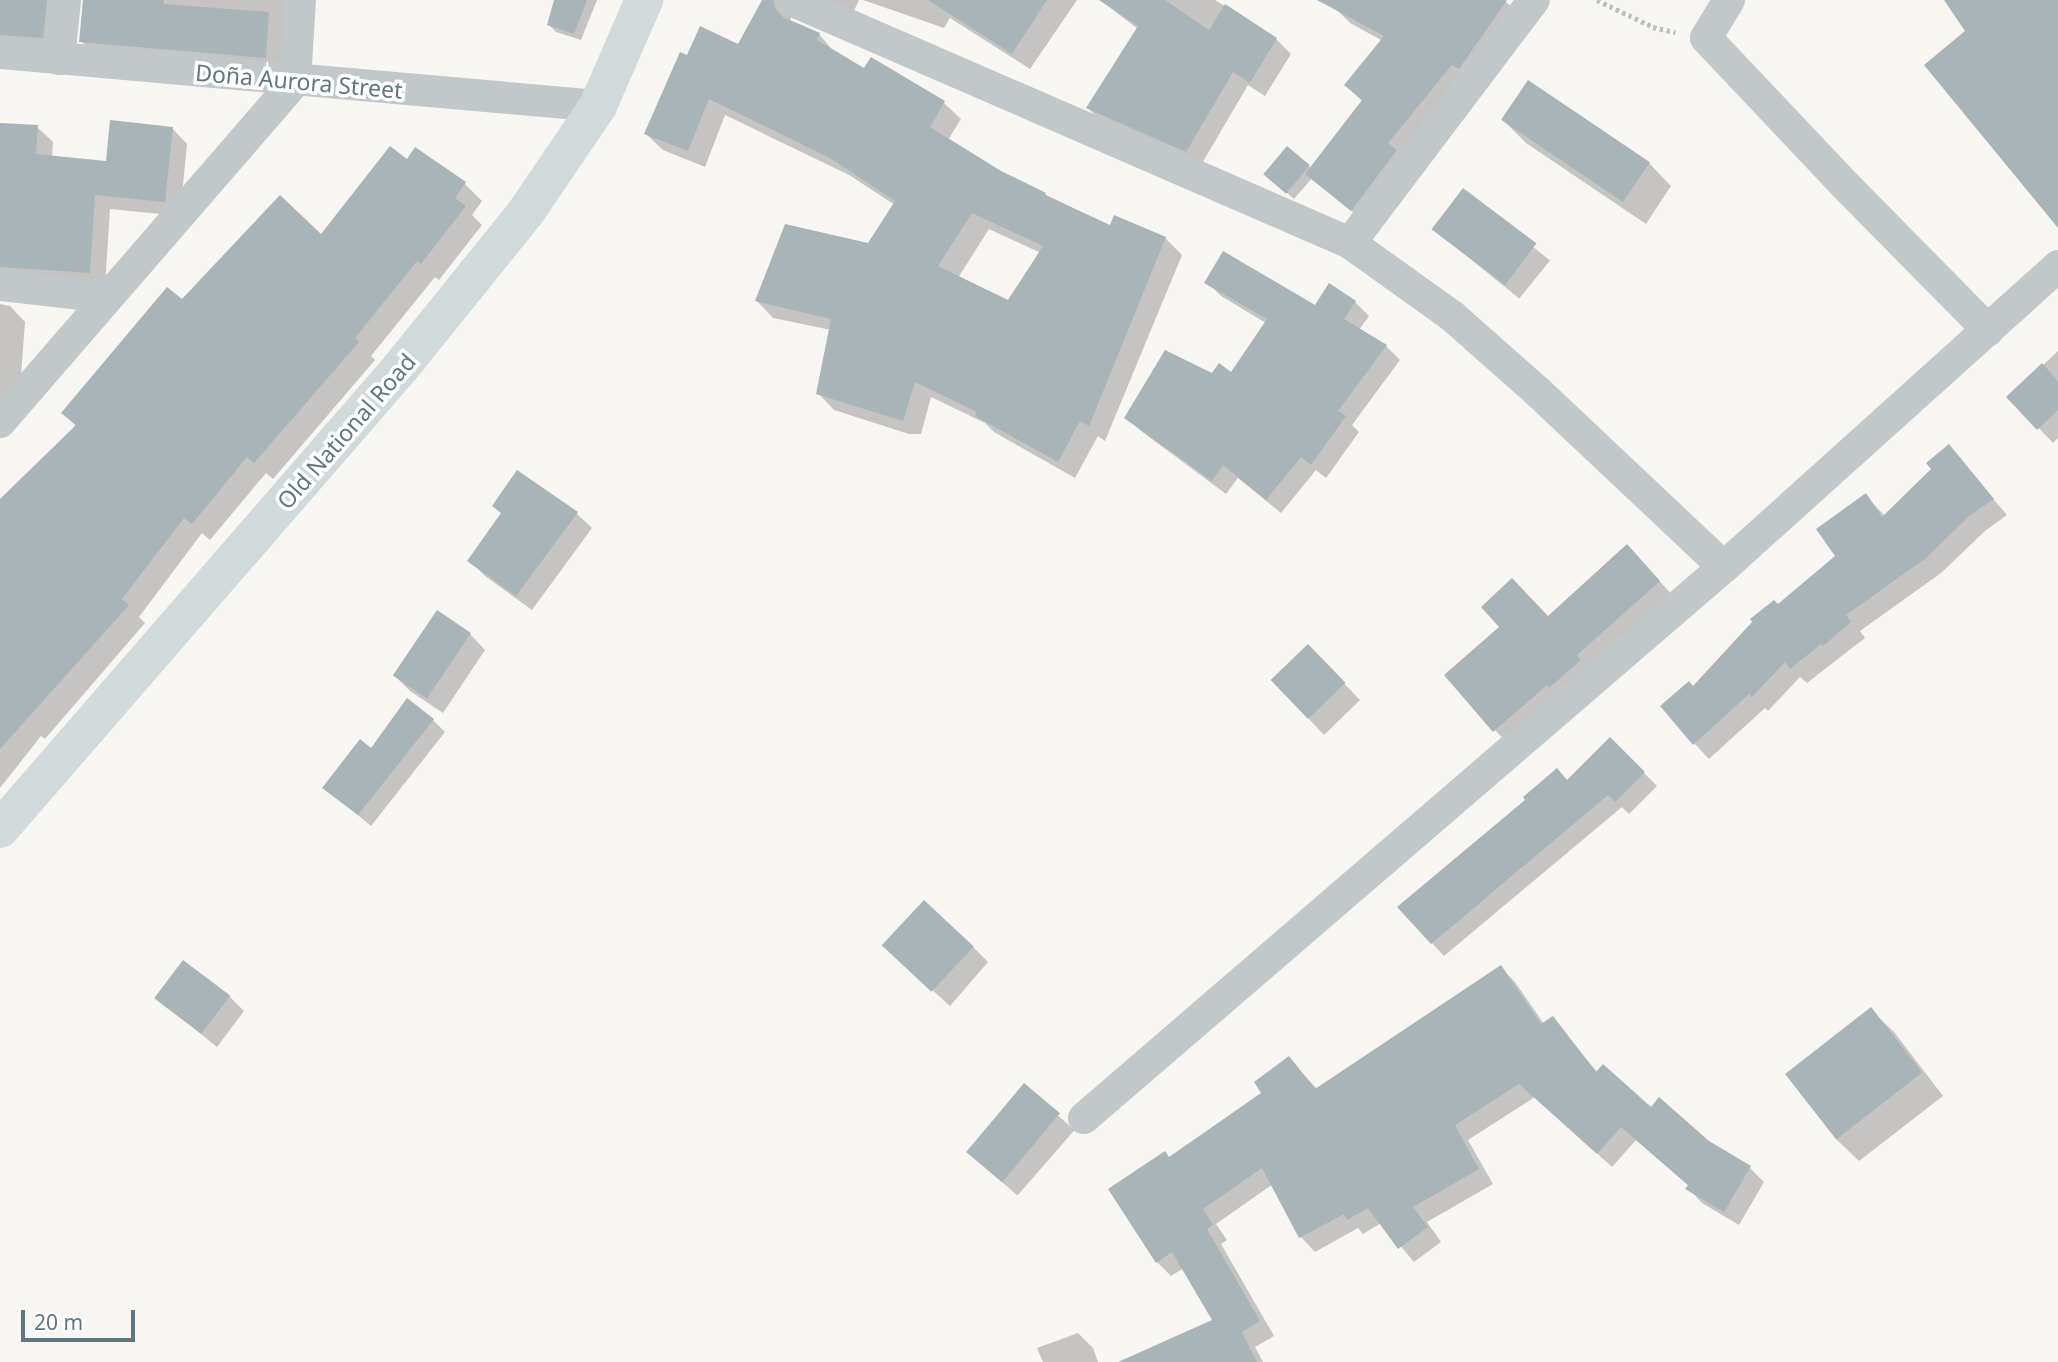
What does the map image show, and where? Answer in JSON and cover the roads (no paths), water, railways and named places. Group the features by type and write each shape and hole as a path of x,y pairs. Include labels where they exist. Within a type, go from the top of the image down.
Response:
{"main road":[{"name":"Old National Road","path":"0,829 401,368 526,212 598,106 644,0"}],"street":[{"path":"59,59 65,0"},
{"path":"0,422 295,81 300,0"},
{"path":"792,0 1350,243 1452,316 1538,392 1724,567"},
{"path":"1350,243 1534,0"},
{"path":"1729,0 1706,38 1845,185 1988,330"},
{"name":"Doña Aurora Street","path":"0,53 598,106"},
{"path":"1084,1118 1724,567 2058,266"},
{"path":"0,285 107,296"}]}
